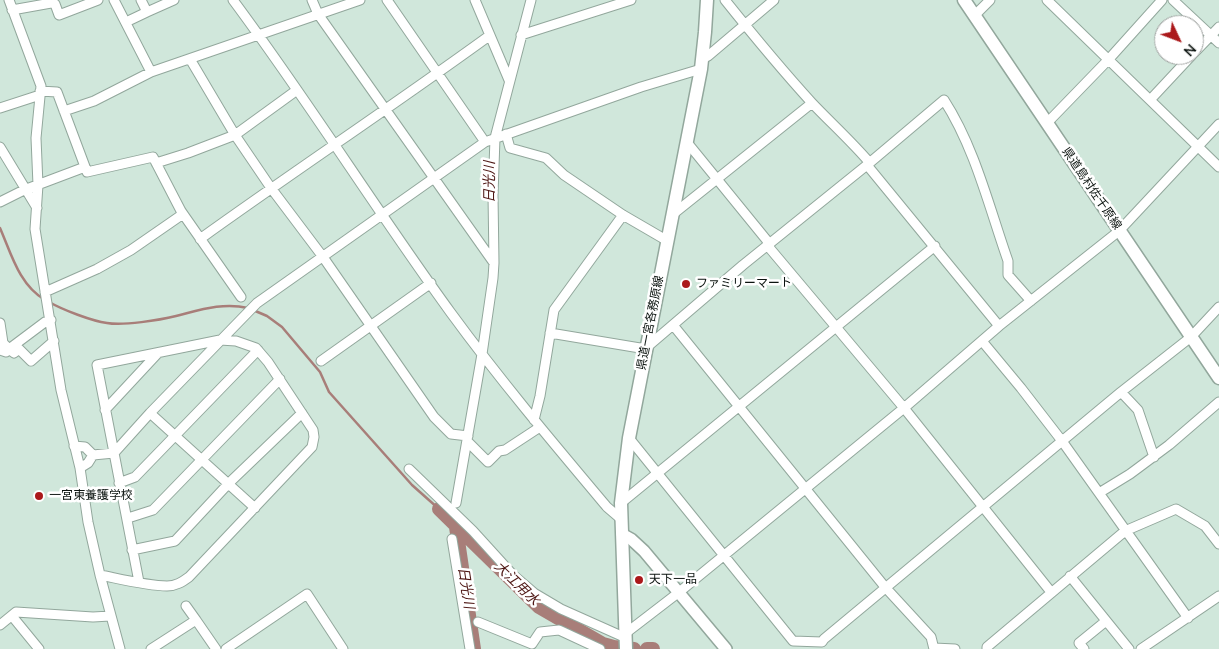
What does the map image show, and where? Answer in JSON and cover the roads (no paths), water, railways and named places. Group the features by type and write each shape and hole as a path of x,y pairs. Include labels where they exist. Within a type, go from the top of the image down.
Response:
{"main road":[{"name":"県道一宮各務原線","path":"626,640 621,502 629,438 701,64 707,0"},
{"name":"県道島村佐千原線","path":"964,0 1219,378"}],"street":[{"path":"9,0 41,86 36,138 38,185 35,229 61,390 80,468 88,522 100,575 120,649"},
{"path":"12,10 51,3 55,4 59,15 98,0"},
{"path":"114,0 151,72"},
{"path":"141,0 147,12"},
{"path":"126,22 174,0"},
{"path":"233,0 482,354 537,424 607,507 621,519"},
{"path":"312,0 318,14 494,263"},
{"path":"64,111 108,95 151,72 360,0"},
{"path":"386,0 485,142"},
{"path":"475,0 510,80"},
{"path":"456,503 482,354 494,263 493,196 495,138 531,0"},
{"path":"521,35 631,0"},
{"path":"725,0 812,103 850,140 999,326"},
{"path":"93,455 114,453 150,413 255,305 485,142 642,87 701,64 774,0"},
{"path":"974,16 990,0"},
{"path":"1047,0 1219,167"},
{"path":"1047,123 1109,59 1162,0"},
{"path":"1173,0 1219,43"},
{"path":"1204,42 1219,27"},
{"path":"200,239 490,36"},
{"path":"190,59 235,135 271,188 323,257 434,417 451,434 467,438 488,462 499,451 505,450 537,424 554,310 623,215"},
{"path":"1150,100 1183,65"},
{"path":"156,163 188,154 235,135 297,90"},
{"path":"0,108 40,93 57,92 87,172 153,157 183,214 241,297"},
{"path":"550,333 640,348 647,347 768,244 944,100 956,118 971,155 1008,261 1008,275 1031,301"},
{"path":"672,216 812,103"},
{"path":"409,469 473,531 513,575 534,593 561,609 626,640 678,593 904,408 999,326 1120,231 1219,124"},
{"path":"506,134 510,148 546,158 564,176 623,215 666,240"},
{"path":"686,144 690,146 768,244 904,408 1051,592"},
{"path":"0,147 37,209"},
{"path":"0,202 24,190 85,167"},
{"path":"46,294 131,250 183,214"},
{"path":"621,502 935,246"},
{"path":"321,361 431,283"},
{"path":"629,438 793,641 822,642 824,638 885,587 1121,392 1191,337 1219,308"},
{"path":"5,350 45,322 51,320"},
{"path":"0,323 5,350"},
{"path":"673,325 885,587 931,637 934,648 955,649"},
{"path":"100,575 139,582 168,586 179,584 189,577 312,447 313,430 280,379 258,350 236,341 220,340 97,365 139,582"},
{"path":"982,341 1062,441 1188,618"},
{"path":"5,350 14,353 19,349 31,360 54,342"},
{"path":"119,484 134,477 258,350"},
{"path":"106,410 158,353"},
{"path":"128,518 153,510 280,379"},
{"path":"1121,392 1138,410 1154,456"},
{"path":"1099,493 1154,456 1219,402"},
{"path":"150,413 177,435 255,508"},
{"path":"132,550 175,542 229,483 302,413"},
{"path":"74,446 86,447 93,455"},
{"path":"80,468 88,463 93,455"},
{"path":"987,649 987,647 1070,576 1126,532 1176,509 1205,526 1219,543"},
{"path":"622,534 644,551 725,648"},
{"path":"452,539 470,649"},
{"path":"1070,576 1129,649"},
{"path":"226,649 307,594 343,649"},
{"path":"1141,649 1219,596"},
{"path":"186,606 216,649"},
{"path":"0,625 16,612 93,617 110,616"},
{"path":"12,616 39,649"},
{"path":"151,649 196,620"},
{"path":"1084,649 1079,643 1106,621"},
{"path":"478,622 532,644 540,632 558,630 600,649"}],"waterway":[{"path":"0,228 22,277 36,294 45,300"},
{"path":"49,302 86,318 114,324 169,318 221,306 248,308"},
{"path":"253,310 267,316 282,327 320,372 329,392 412,485 439,509 442,507"},
{"name":"大江用水","path":"439,509 539,607 603,644 634,649"},
{"name":"日光川","path":"456,527 474,649"},
{"name":"大江用水","path":"647,649 653,649"}],"place":[{"name":"ファミリーマート","path":"686,284"},
{"name":"一宮東養護学校","path":"39,496"},
{"name":"天下一品","path":"639,580"}]}
